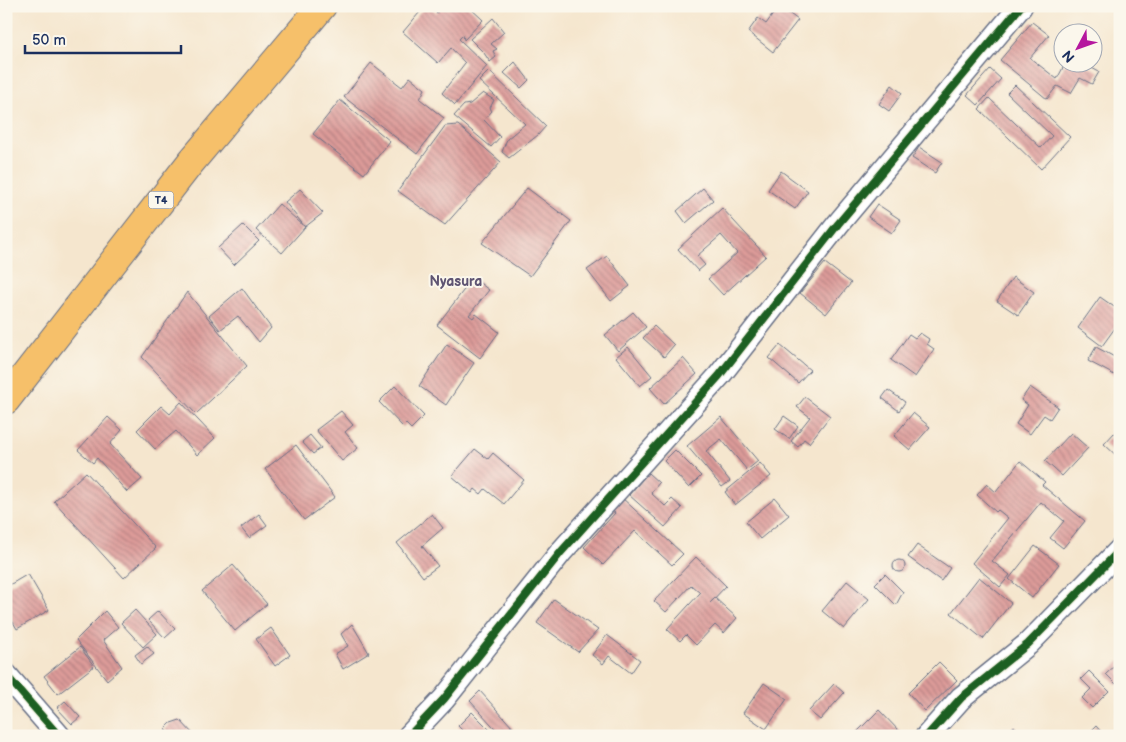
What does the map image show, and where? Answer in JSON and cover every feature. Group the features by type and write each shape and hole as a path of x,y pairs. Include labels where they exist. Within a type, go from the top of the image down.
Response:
{"highway":[{"name":"T4","path":"6,400 191,162 322,6"}],"street":[{"path":"409,736 444,699 561,552 719,376 838,224 1021,6"},
{"path":"927,736 961,698 1028,644 1120,550"},
{"path":"6,675 59,736"}],"building":[{"path":"425,6 430,6 437,13 440,6 468,6 483,20 464,40 463,35 459,39 487,66 455,105 442,93 465,63 451,48 438,63 403,32"},
{"path":"779,6 798,20 773,52 748,32 758,18 766,24"},
{"path":"493,18 504,32 491,44 497,49 493,51 496,57 490,62 470,39"},
{"path":"1032,22 1049,35 1030,58 1057,79 1061,72 1099,72 1092,84 1080,78 1071,93 1057,86 1047,99 1000,60"},
{"path":"515,62 529,80 521,88 504,73"},
{"path":"371,63 402,87 410,77 425,89 420,99 444,118 417,154 344,97"},
{"path":"990,69 1001,79 978,105 967,95"},
{"path":"489,71 546,126 538,135 509,158 502,152 507,139 525,124 479,81"},
{"path":"892,85 902,93 889,111 879,104"},
{"path":"1015,85 1070,137 1041,169 979,109 989,98 1041,148 1052,136 1007,93"},
{"path":"483,93 494,100 490,108 492,111 484,120 500,137 491,147 454,116 464,105 470,104"},
{"path":"340,100 390,141 364,174 313,134"},
{"path":"458,125 501,162 445,225 398,191 445,126"},
{"path":"919,147 942,162 935,173 912,158"},
{"path":"781,171 808,191 795,209 768,190"},
{"path":"527,188 571,221 530,276 482,243"},
{"path":"703,188 713,200 686,223 677,211"},
{"path":"300,189 323,213 305,227 285,202"},
{"path":"279,204 305,227 282,253 256,230"},
{"path":"877,204 901,220 892,233 868,217"},
{"path":"722,208 766,256 723,295 708,279 737,253 721,235 697,256 705,265 698,271 678,249"},
{"path":"243,225 259,241 234,265 218,248"},
{"path":"607,256 630,286 611,301 587,270"},
{"path":"825,263 851,283 826,314 800,293"},
{"path":"1013,277 1034,292 1018,315 997,301"},
{"path":"473,278 489,290 469,315 473,318 476,314 499,332 480,358 437,325"},
{"path":"242,288 271,328 259,342 238,316 220,330 209,316"},
{"path":"187,292 247,366 196,414 142,357"},
{"path":"1100,297 1120,311 1120,321 1102,346 1078,328"},
{"path":"633,312 646,327 618,351 605,335"},
{"path":"654,326 674,345 664,357 643,338"},
{"path":"920,333 929,339 927,344 934,349 915,377 891,360 909,334 915,338"},
{"path":"447,344 474,363 446,405 419,386"},
{"path":"780,345 810,370 798,383 769,358"},
{"path":"628,347 652,376 640,386 616,357"},
{"path":"1096,347 1120,360 1120,378 1088,361"},
{"path":"683,358 697,374 664,404 650,388"},
{"path":"395,386 424,416 411,429 406,424 403,427 379,402"},
{"path":"1030,387 1058,407 1050,419 1044,415 1030,434 1016,424 1028,405 1021,400"},
{"path":"888,390 905,402 899,411 882,398"},
{"path":"805,397 830,416 809,443 804,439 798,447 791,441 810,417 797,407"},
{"path":"181,402 215,438 197,455 176,431 155,449 137,430 161,406 170,414"},
{"path":"341,411 353,425 345,432 358,448 342,461 316,430"},
{"path":"913,413 930,427 910,450 894,436"},
{"path":"784,416 798,426 789,439 775,429"},
{"path":"108,417 122,430 110,444 142,479 127,492 97,458 93,463 78,450"},
{"path":"721,417 758,461 747,470 721,439 706,451 730,481 722,487 687,446"},
{"path":"1115,432 1120,436 1120,459 1104,444"},
{"path":"1071,433 1088,448 1062,476 1045,461"},
{"path":"310,435 321,448 313,454 302,442"},
{"path":"296,445 335,497 304,520 265,469"},
{"path":"475,449 488,459 493,453 524,480 504,504 485,489 481,494 475,489 472,493 452,476"},
{"path":"675,450 701,476 689,488 664,461"},
{"path":"1020,461 1045,482 1042,485 1085,521 1063,548 1050,538 1064,521 1041,502 992,561 1010,575 1000,587 972,563 1008,518 998,510 996,512 977,495 987,484 996,492"},
{"path":"760,463 771,476 735,505 725,492"},
{"path":"86,472 156,548 124,578 54,501"},
{"path":"648,473 659,483 651,493 665,506 672,499 682,508 665,527 629,495"},
{"path":"621,497 683,554 672,565 635,531 603,565 584,547 615,513 610,509"},
{"path":"775,498 789,515 760,539 746,522"},
{"path":"259,514 267,525 249,538 241,528"},
{"path":"432,514 443,528 422,546 438,566 423,577 397,543"},
{"path":"917,545 950,568 941,581 908,557"},
{"path":"1035,546 1059,564 1032,598 1009,579"},
{"path":"696,557 726,586 710,603 715,598 737,618 724,633 715,625 696,645 686,635 680,641 667,629 700,593 691,585 666,612 654,601"},
{"path":"899,560 905,566 899,572 893,566"},
{"path":"233,565 267,604 235,631 202,591"},
{"path":"28,574 49,610 17,629 6,610 6,587"},
{"path":"885,574 903,592 896,605 875,584"},
{"path":"979,577 1011,603 983,639 951,613"},
{"path":"847,581 869,599 844,629 822,611"},
{"path":"554,599 598,630 578,652 537,623"},
{"path":"135,610 157,634 143,647 121,623"},
{"path":"105,611 118,627 103,640 122,667 107,680 76,640"},
{"path":"158,611 175,629 165,638 148,620"},
{"path":"352,624 369,653 343,669 335,654 348,646 341,634"},
{"path":"271,628 290,655 275,666 256,639"},
{"path":"607,635 640,660 631,673 609,656 603,664 592,655"},
{"path":"147,646 154,654 141,664 135,655"},
{"path":"80,647 94,666 58,694 44,676"},
{"path":"1120,661 1120,681 1116,684 1106,674"},
{"path":"939,662 957,680 925,711 908,693"},
{"path":"1089,671 1109,691 1092,708 1082,698 1091,689 1081,679"},
{"path":"764,683 787,699 766,729 743,713"},
{"path":"834,684 844,693 820,720 809,711"},
{"path":"480,691 513,728 505,736 502,736 470,701"},
{"path":"65,701 80,717 72,724 57,708"},
{"path":"879,710 900,732 897,736 853,736"},
{"path":"472,712 496,736 468,736 458,726"},
{"path":"180,720 195,736 169,736 165,729 171,723"},
{"path":"1014,726 1024,736 1005,736"},
{"path":"1096,726 1105,736 1086,736"}],"cycle path":[{"path":"409,736 444,699 561,552 719,376 838,224 1021,6"},
{"path":"927,736 961,698 1028,644 1120,550"},
{"path":"6,675 59,736"}],"district":[{"name":"Nyasura","path":"456,281"}]}
